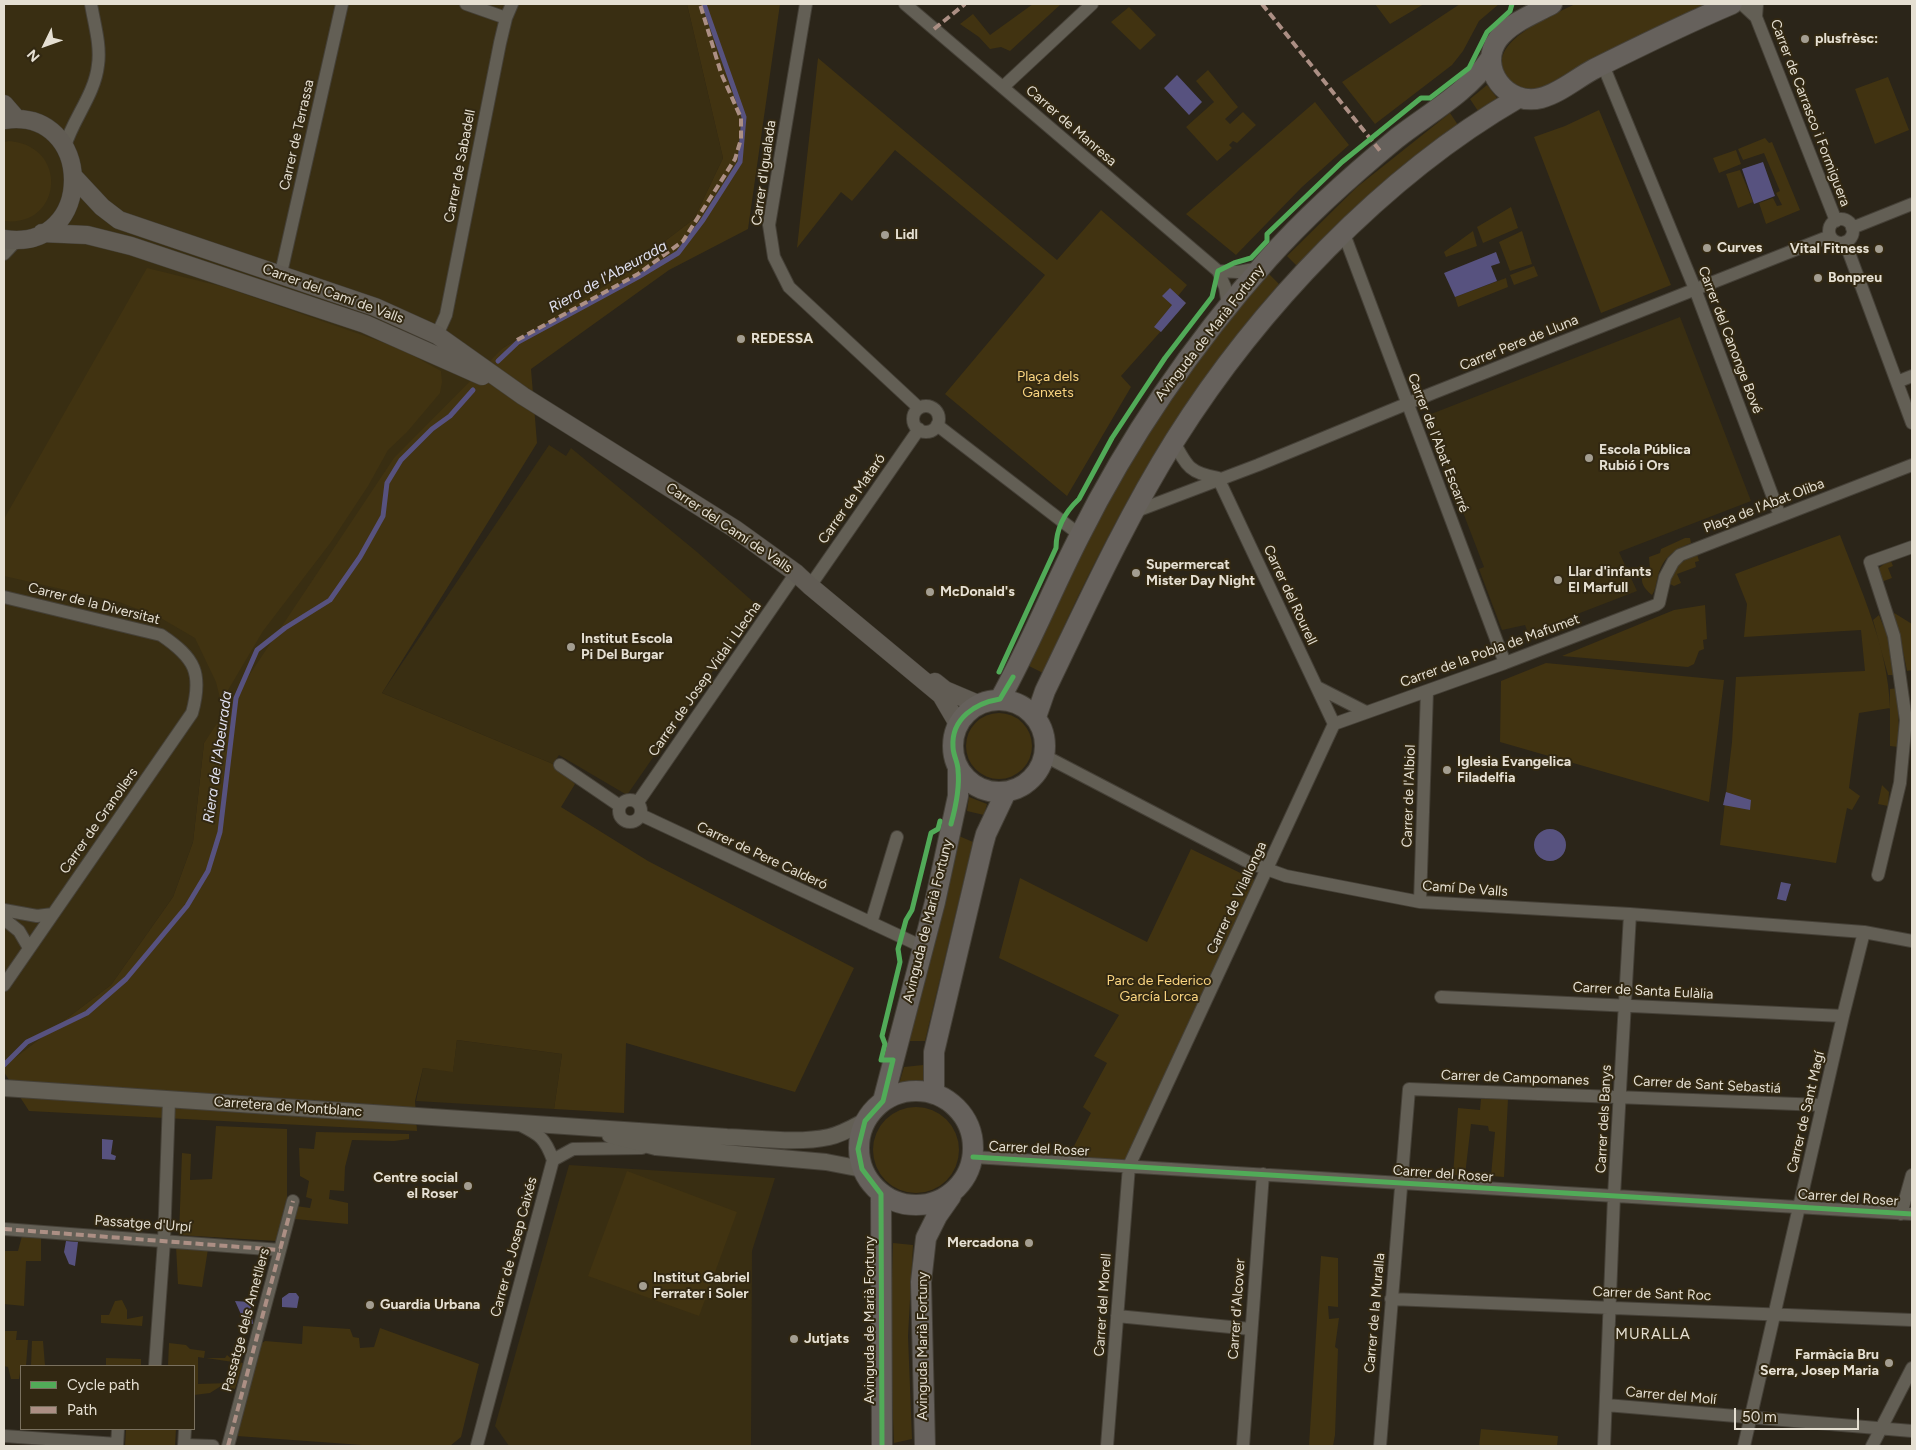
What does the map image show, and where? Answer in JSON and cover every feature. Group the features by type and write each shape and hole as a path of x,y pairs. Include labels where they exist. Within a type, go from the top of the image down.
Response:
{"main road":[{"path":"1490,59 1498,83 1504,91 1518,98 1530,100 1542,98 1603,65 1732,4"},
{"name":"Avinguda de Marià Fortuny","path":"1000,699 1080,535 1152,407 1228,305 1316,209 1398,138 1468,86 1480,74 1490,59 1498,40 1523,12 1547,5"},
{"path":"1036,717 1045,692 1094,587 1134,512 1197,405 1257,327 1296,282 1382,198 1469,129 1518,98"},
{"path":"4,104 10,120 39,124 57,138 64,146 71,161 74,177 73,194 66,210 56,223 42,233 11,240"},
{"name":"Carrer del Camí de Valls","path":"74,177 110,215 128,224 281,273 375,307 438,335 523,396 735,529 796,572 806,575 812,583"},
{"name":"Carrer del Camí de Valls","path":"42,233 87,235 132,246 295,299 365,324 443,357 523,396"},
{"path":"295,299 314,302 426,343 432,342 438,335"},
{"path":"812,583 943,692 978,704 1000,699 1024,707 1036,717 1042,727 1045,756 1037,773 1031,780 1019,788 1006,792 982,789 972,784 958,769 952,746 958,724 978,704"},
{"path":"943,692 958,724"},
{"name":"Avinguda de Marià Fortuny","path":"883,1101 935,902 955,809 958,769"},
{"path":"934,1094 934,1052 983,845 986,834 1006,792"},
{"path":"922,1091 934,1094 956,1107 968,1124 974,1143 973,1157 964,1180 952,1194 935,1203 909,1206 890,1200 881,1194 862,1169 858,1149 865,1121 883,1101 902,1092 922,1091"},
{"name":"Avinguda de Marià Fortuny","path":"881,1194 882,1446"},
{"name":"Avinguda Marià Fortuny","path":"925,1446 922,1274 926,1238 937,1216 952,1194"}],"street":[{"path":"64,146 98,67 99,54 91,4"},
{"name":"Carrer de Terrassa","path":"281,273 342,4"},
{"path":"466,4 506,18"},
{"name":"Carrer de Sabadell","path":"438,335 446,315 506,18 512,4"},
{"name":"Carrer d'Igualada","path":"806,4 769,225 774,257 789,286 919,408"},
{"name":"Carrer de Manresa","path":"905,4 1218,271"},
{"path":"1003,87 1092,4"},
{"name":"Carrer de Carrasco i Formiguera","path":"1742,4 1757,10 1836,220"},
{"name":"Carrer del Canonge Bové","path":"1603,65 1695,289 1780,516"},
{"path":"1852,228 1912,204"},
{"path":"1836,220 1847,221 1852,228 1851,237 1845,242 1837,242 1830,236 1830,228 1836,220"},
{"name":"Carrer de l'Abat Escarré","path":"1344,234 1406,404 1505,663"},
{"name":"Carrer Pere de Lluna","path":"1134,512 1218,478 1258,465 1406,404 1830,236"},
{"path":"4,254 11,240"},
{"path":"1845,242 1912,423"},
{"path":"1228,305 1225,287 1218,271 1238,272 1261,267"},
{"path":"1897,382 1912,376"},
{"path":"927,406 935,409 939,416 937,425 927,432 919,429 913,418 919,408 927,406"},
{"path":"937,425 1080,535"},
{"name":"Carrer de Mataró","path":"812,583 919,429"},
{"path":"1174,442 1183,461 1198,474 1218,478"},
{"name":"Plaça de l'Abat Oliba","path":"1656,605 1659,603 1668,569 1680,555 1912,465"},
{"name":"Carrer del Rourell","path":"1218,478 1334,724"},
{"path":"1878,876 1906,783 1906,720 1894,636 1870,562 1912,547"},
{"name":"Carrer de Josep Vidal i Llecha","path":"638,802 796,572"},
{"name":"Carrer de la Diversitat","path":"4,597 162,635 180,648 194,668"},
{"name":"Carrer de la Pobla de Mafumet","path":"1334,724 1505,663 1656,605"},
{"name":"Carrer de Granollers","path":"4,986 192,713 198,692 194,668"},
{"path":"1317,687 1366,712"},
{"name":"Carrer de l'Albiol","path":"1420,902 1427,691"},
{"name":"Carrer de Vilallonga","path":"1129,1166 1334,724"},
{"name":"Camí De Valls","path":"1045,756 1101,787 1266,870 1336,888 1420,902 1630,914 1864,932 1912,941"},
{"path":"560,764 620,806"},
{"path":"628,800 638,802 642,808 641,816 636,821 628,822 621,818 620,806 628,800"},
{"name":"Carrer de Pere Calderó","path":"641,816 923,947"},
{"path":"871,923 897,837"},
{"path":"4,911 36,916 53,914"},
{"path":"4,911 42,929"},
{"name":"Carrer dels Banys","path":"1604,1446 1614,1196 1630,914"},
{"path":"4,919 19,931 29,948"},
{"name":"Carrer de Sant Magí","path":"1744,1446 1822,1105 1864,932"},
{"name":"Carrer de Santa Eulàlia","path":"1441,997 1843,1016"},
{"name":"Carretera de Montblanc","path":"4,1088 572,1125"},
{"name":"Carrer de Campomanes","path":"1400,1182 1409,1089 1620,1096"},
{"name":"Carrer de Sant Sebastiá","path":"1620,1096 1822,1105"},
{"path":"155,1365 164,1240 169,1100"},
{"path":"572,1125 727,1137 794,1139 828,1137 846,1131 865,1121"},
{"path":"513,1122 539,1135 547,1144 553,1160 573,1149 656,1147 826,1162 862,1169"},
{"path":"572,1125 656,1147"},
{"name":"Carrer del Roser","path":"973,1157 1800,1206 1906,1214"},
{"name":"Carrer de Josep Caixés","path":"476,1446 553,1160"},
{"name":"Carrer del Morell","path":"1107,1446 1129,1166"},
{"name":"Carrer d'Alcover","path":"1243,1446 1263,1174"},
{"path":"1906,1214 1912,1175"},
{"name":"Carrer de la Muralla","path":"1380,1446 1400,1182"},
{"name":"Passatge dels Ametllers","path":"228,1446 293,1201"},
{"name":"Passatge d'Urpí","path":"4,1229 280,1250"},
{"name":"Carrer de Sant Roc","path":"1391,1299 1912,1320"},
{"path":"1117,1316 1251,1328"},
{"path":"1872,1446 1912,1368"},
{"name":"Carrer del Molí","path":"1606,1405 1750,1418 1883,1427 1912,1431"},
{"path":"4,1436 117,1445 118,1430"},
{"path":"185,1430 184,1446 213,1446"}],"shaded area":[{"path":"4,4 687,4 723,158 694,219 614,280 503,348 204,743 193,842 173,897 111,985 4,1066"},
{"path":"1177,75 1202,102 1189,115 1164,88"},
{"path":"1763,162 1775,196 1754,204 1742,169"},
{"path":"1496,252 1500,263 1491,266 1497,281 1455,297 1444,273"},
{"path":"1170,288 1186,303 1161,332 1154,327 1172,305 1162,296"},
{"name":"Escola Pública Rubió i Ors","path":"1680,317 1751,501 1619,552 1637,591 1528,633 1525,625 1502,630 1479,569 1484,567 1426,416"},
{"name":"Institut Escola Pi Del Burgar","path":"549,445 566,456 571,448 697,552 758,606 627,795 559,755 553,764 382,693"},
{"path":"1726,792 1751,800 1750,810 1723,805"},
{"path":"1550,829 1561,834 1566,845 1561,856 1550,861 1539,856 1534,845 1539,834"},
{"path":"1781,882 1791,884 1786,901 1777,899"},
{"path":"457,1040 562,1054 554,1109 416,1101 423,1068 453,1071"},
{"path":"102,1139 113,1140 111,1154 116,1156 115,1160 102,1159"},
{"name":"Institut Gabriel Ferrater i Soler","path":"569,1165 775,1178 752,1251 751,1446 509,1446 495,1426"},
{"path":"66,1241 78,1242 75,1266 69,1264 64,1252"},
{"path":"289,1293 296,1293 299,1297 297,1308 282,1307 282,1298"},
{"path":"235,1301 250,1302 253,1324 244,1321"}],"green space":[{"path":"687,4 780,4 748,229 669,270 531,369 537,443 382,693 553,764 575,784 561,807 648,861 854,968 795,1092 626,1043 624,1113 554,1109 562,1054 457,1040 453,1072 423,1068 415,1101 417,1131 29,1111 4,1072 4,1066 111,985 173,897 193,842 204,743 394,458 503,348 614,280 694,219 723,158"},
{"path":"1033,4 1061,4 1010,51 1001,47 990,49 979,37 960,24 973,14 990,35"},
{"path":"1375,4 1424,4 1390,24"},
{"path":"1460,4 1499,4 1479,21 1463,51 1452,65 1375,124 1342,82"},
{"path":"1575,4 1706,4 1627,41 1543,87 1526,88 1518,86 1510,80 1502,67 1503,55 1510,44 1521,33"},
{"path":"1129,7 1156,35 1140,50 1111,22"},
{"name":"Plaça dels Ganxets","path":"818,58 1057,260 1101,210 1187,285 1178,296 1186,303 1121,376 1131,387 1067,496 945,394 1045,275 895,150 852,201 841,192 797,248"},
{"path":"1208,70 1238,107 1225,119 1230,124 1243,112 1256,125 1237,143 1233,141 1229,145 1232,148 1217,161 1186,127 1214,102 1196,81"},
{"path":"1888,77 1909,130 1875,144 1855,89"},
{"path":"1487,85 1497,98 1478,111 1470,99"},
{"path":"1315,102 1349,145 1302,187 1236,255 1186,214"},
{"path":"1599,110 1671,285 1601,313 1534,137 1565,126"},
{"path":"1450,113 1458,125 1375,192 1297,266 1287,256 1357,187"},
{"path":"1765,138 1769,143 1772,142 1800,210 1766,224 1759,203 1773,198 1777,206 1782,205 1776,193 1780,191 1764,153 1743,160 1738,149"},
{"path":"9,141 29,146 42,157 50,170 51,186 47,200 38,212 23,220 4,221 4,142"},
{"path":"1736,150 1741,164 1719,173 1713,158"},
{"path":"1740,170 1753,202 1738,208 1726,174"},
{"path":"1511,207 1518,228 1483,243 1477,227"},
{"path":"1473,231 1477,246 1446,257 1444,252"},
{"path":"1522,231 1532,264 1510,271 1499,242"},
{"path":"1534,266 1538,276 1514,285 1510,275"},
{"path":"147,268 224,287 365,336 401,349 441,371 440,393 407,432 388,450 368,486 331,542 263,631 221,702 216,682 195,638 159,617 119,602 4,576 4,519"},
{"path":"1269,274 1279,284 1208,373 1146,469 1092,569 1043,673 1029,666 1088,542 1144,442 1203,355"},
{"path":"1506,278 1508,287 1458,307 1455,297"},
{"path":"1840,535 1865,598 1879,641 1888,685 1890,708 1859,713 1849,788 1860,796 1852,810 1847,808 1836,863 1720,845 1732,742 1736,677 1865,671 1861,630 1744,637 1747,604 1735,574"},
{"path":"1685,538 1690,538 1691,543 1679,548 1666,559 1660,569 1652,595 1642,583 1642,576 1650,569 1649,557 1660,553 1661,549"},
{"path":"1697,554 1699,561 1695,562 1696,567 1677,574 1681,583 1674,586 1670,584 1675,569 1687,559"},
{"path":"1890,559 1893,566 1888,568 1892,578 1881,582 1879,568"},
{"path":"1705,605 1707,639 1703,640 1704,649 1699,651 1694,664 1688,667 1562,656 1674,610"},
{"path":"1891,611 1912,624 1912,670 1907,671 1900,636"},
{"path":"1879,615 1888,638 1896,675 1888,675 1873,620"},
{"path":"1546,663 1724,680 1709,802 1500,742 1501,681"},
{"path":"1898,688 1899,747 1890,746 1890,689"},
{"path":"1005,713 1023,722 1030,733 1032,746 1030,759 1023,770 1012,777 993,779 975,770 968,759 966,740 975,722 986,715"},
{"path":"1882,785 1889,792 1888,806 1878,804"},
{"path":"969,797 987,804 984,815 967,811"},
{"path":"959,836 973,842 925,1041 909,1041"},
{"name":"Parc de Federico García Lorca","path":"1191,849 1261,883 1129,1166 1072,1163 1074,1146 1091,1113 1083,1107 1107,1063 1094,1056 1119,1015 999,958 1020,878 1147,942"},
{"path":"923,1065 928,1083 910,1082 899,1084 904,1067"},
{"path":"1481,1099 1508,1099 1504,1177 1491,1176 1495,1132 1489,1131 1488,1126 1471,1124 1465,1175 1453,1175 1458,1108 1480,1110"},
{"path":"916,1107 932,1111 946,1120 955,1134 959,1150 955,1166 946,1180 932,1189 916,1193 900,1189 886,1180 877,1166 873,1150 877,1134 886,1120 900,1111"},
{"path":"216,1126 287,1129 287,1198 276,1241 179,1235 182,1153 191,1154 190,1180 212,1179"},
{"path":"316,1132 409,1134 409,1139 394,1141 352,1140 345,1167 344,1191 330,1190 329,1199 348,1203 348,1224 295,1219 296,1206 310,1208 312,1199 306,1197 309,1181 300,1176 299,1148 314,1149"},
{"path":"627,1171 737,1212 699,1316 588,1276"},
{"path":"22,1236 41,1237 41,1261 26,1261 24,1306 4,1304 4,1251 18,1251"},
{"path":"893,1243 913,1245 908,1336 912,1439 894,1443 890,1346"},
{"path":"176,1246 208,1249 202,1287 178,1284"},
{"path":"1321,1256 1338,1258 1338,1307 1328,1306 1329,1319 1339,1318 1335,1347 1338,1349 1335,1435 1333,1446 1309,1446"},
{"path":"122,1300 127,1310 127,1319 143,1316 142,1326 101,1323 101,1315 109,1315 115,1301"},
{"path":"303,1326 350,1329 353,1337 359,1338 360,1348 374,1347 380,1328 479,1364 461,1437 450,1446 376,1446 237,1436 260,1344 265,1341 302,1344"},
{"path":"5,1331 17,1331 16,1340 28,1340 26,1365 20,1365 19,1379 11,1379 8,1367 4,1366"},
{"path":"32,1341 43,1341 45,1365 31,1365"},
{"path":"169,1343 186,1345 190,1349 205,1351 204,1358 198,1357 198,1384 230,1383 233,1362 206,1358 225,1358 227,1355 234,1361 243,1363 235,1389 221,1386 210,1393 195,1395 195,1365 168,1365"},
{"path":"106,1358 141,1359 141,1365 106,1365"},
{"path":"1481,1429 1558,1436 1557,1446 1479,1446"},
{"path":"126,1430 176,1430 175,1446 125,1446"}],"waterway":[{"name":"Riera de l'Abeurada","path":"498,361 518,342 638,277 678,253 703,220 740,162 744,117 704,4"},
{"name":"Riera de l'Abeurada","path":"4,1065 27,1042 87,1013 126,979 187,906 208,871 220,832 236,698 257,650 285,628 330,600 360,557 383,516 387,483 401,460 432,429 450,416 473,390"}],"marked path":[{"path":"517,340 638,274 683,241 735,159 741,139 741,118 721,73 700,4"},
{"path":"934,29 965,4"},
{"path":"1262,4 1381,152"},
{"path":"228,1446 293,1201"},
{"path":"4,1229 280,1250"}],"cycle path":[{"path":"999,672 1056,548 1056,541 1062,521 1079,499 1112,438 1165,358 1212,297 1218,271 1234,263 1251,258 1267,241 1267,234 1342,162 1421,98 1430,98 1469,68 1487,32 1510,11 1512,4"},
{"path":"951,824 958,784 958,767 953,747 953,737 956,728 961,720 974,708 1000,699 1013,677"},
{"path":"882,1446 881,1194 862,1169 858,1149 865,1121 883,1101 893,1060 881,1060 885,1044 882,1036 900,962 898,949 906,920 912,910 931,833 938,829 940,821"},
{"path":"973,1157 1912,1214"}],"place":[{"name":"plusfrèsc:","path":"1805,39"},
{"name":"Lidl","path":"885,235"},
{"name":"Curves","path":"1707,248"},
{"name":"Vital Fitness","path":"1879,249"},
{"name":"Bonpreu","path":"1818,278"},
{"name":"REDESSA","path":"741,339"},
{"name":"Escola Pública Rubió i Ors","path":"1589,458"},
{"name":"Supermercat Mister Day Night","path":"1136,573"},
{"name":"Llar d'infants El Marfull","path":"1558,580"},
{"name":"McDonald's","path":"930,592"},
{"name":"Institut Escola Pi Del Burgar","path":"571,647"},
{"name":"Iglesia Evangelica Filadelfia","path":"1447,770"},
{"name":"Centre social el Roser","path":"468,1186"},
{"name":"Mercadona","path":"1029,1243"},
{"name":"Institut Gabriel Ferrater i Soler","path":"643,1286"},
{"name":"Guardia Urbana","path":"370,1305"},
{"name":"Jutjats","path":"794,1339"},
{"name":"Farmàcia Bru Serra, Josep Maria","path":"1889,1363"}],"district":[{"name":"MURALLA","path":"1653,1335"}]}
